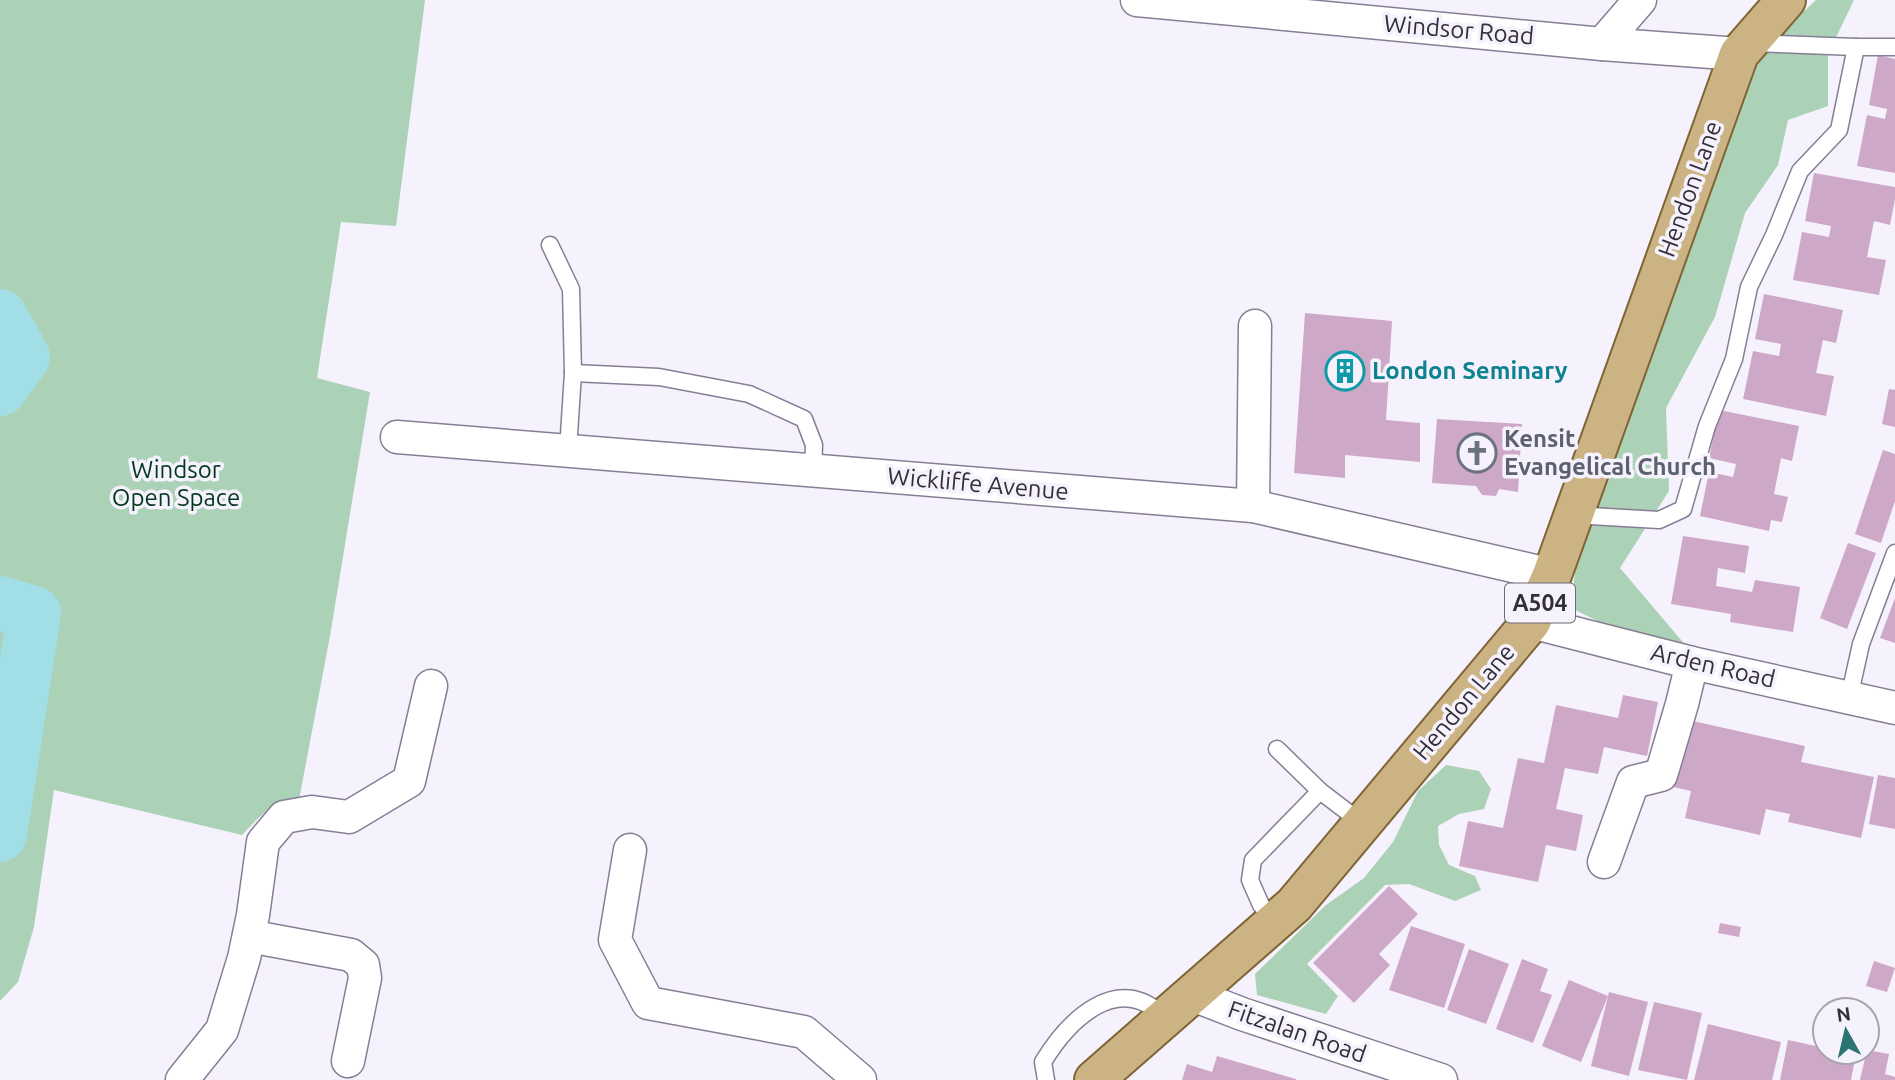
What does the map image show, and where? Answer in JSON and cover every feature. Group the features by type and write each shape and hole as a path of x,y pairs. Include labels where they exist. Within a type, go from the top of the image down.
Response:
{"main road":[{"name":"Hendon Lane","path":"1094,1080 1294,905 1531,622 1552,575 1744,49 1786,0"}],"street":[{"name":"Windsor Road","path":"1136,0 1602,44 1744,49"},
{"path":"1602,44 1640,0"},
{"path":"1253,506 1255,326"},
{"name":"Wickliffe Avenue","path":"397,437 1253,506 1552,575"},
{"name":"Arden Road","path":"1531,622 1692,663 1895,708"},
{"path":"1604,862 1633,782 1661,775 1692,663"},
{"path":"182,1080 222,1030 249,936 263,842 284,817 312,812 349,817 409,781 431,686"},
{"path":"630,850 615,940 648,1003 804,1032 860,1080"},
{"path":"249,936 351,955 363,965 365,978 348,1061"},
{"name":"Fitzalan Road","path":"1179,1007 1242,1014 1441,1080"}],"lane":[{"path":"1573,515 1659,520 1683,509 1707,426 1734,359 1749,287 1800,171 1839,130 1856,47"},
{"path":"1744,49 1895,47"},
{"path":"550,245 570,289 573,373 568,450"},
{"path":"573,373 659,377 749,394 804,419 814,445 813,470"},
{"path":"1849,698 1861,644 1895,553"},
{"path":"1277,749 1320,791 1362,823"},
{"path":"1276,922 1261,905 1250,880 1253,860 1320,791"},
{"path":"1046,1080 1043,1062 1055,1041 1091,1007 1118,997 1139,1000 1159,1012 1179,1007"}],"green space":[{"name":"Windsor Open Space","path":"0,0 425,0 396,226 341,222 317,378 370,392 330,636 299,800 290,800 274,806 242,835 54,790 34,927 18,982 0,1001"},
{"path":"1816,0 1854,0 1828,54 1828,106 1788,120 1778,165 1745,213 1715,317 1666,408 1669,491 1620,568 1687,647 1622,633 1571,608 1575,572 1631,396 1752,64 1766,47"},
{"path":"1446,765 1479,771 1491,789 1484,809 1459,814 1438,826 1439,845 1449,865 1475,876 1481,890 1455,901 1409,884 1385,885 1307,964 1338,996 1326,1014 1257,995 1255,974 1326,905 1364,878 1393,842 1418,791"}],"building":[{"path":"1878,55 1895,59 1895,173 1857,166 1867,115 1885,119 1887,109 1869,105"},
{"path":"1814,173 1895,187 1890,225 1874,221 1867,257 1886,260 1879,295 1793,280 1802,232 1829,237 1831,226 1805,221"},
{"path":"1764,294 1843,310 1836,343 1823,340 1816,373 1834,376 1826,416 1743,399 1753,351 1779,356 1781,344 1755,339"},
{"name":"London Seminary","path":"1305,313 1392,321 1386,420 1420,423 1420,462 1345,455 1345,478 1294,473"},
{"path":"1889,389 1895,390 1895,427 1882,424"},
{"path":"1719,410 1799,426 1792,461 1781,458 1774,494 1788,497 1782,522 1771,520 1769,531 1700,516 1709,472 1733,477 1736,464 1709,458"},
{"name":"Kensit Evangelical Church","path":"1437,419 1522,424 1518,492 1499,489 1496,496 1482,495 1476,486 1432,483"},
{"path":"1883,450 1895,454 1895,501 1881,543 1855,534"},
{"path":"1683,536 1749,546 1745,573 1718,568 1716,586 1752,592 1755,580 1800,587 1793,632 1730,622 1731,614 1671,604"},
{"path":"1848,543 1876,553 1847,629 1820,618"},
{"path":"1895,598 1895,643 1880,638"},
{"path":"1623,695 1658,702 1647,756 1604,747 1598,774 1565,768 1556,809 1583,815 1576,851 1546,845 1538,882 1459,866 1468,821 1503,828 1518,758 1544,763 1556,705 1618,718"},
{"path":"1684,719 1805,746 1801,762 1874,777 1861,838 1788,822 1790,814 1766,809 1760,835 1685,818 1691,791 1669,786"},
{"path":"1878,775 1895,778 1895,829 1869,824"},
{"path":"1389,886 1418,914 1379,954 1390,965 1354,1003 1313,963"},
{"path":"1720,923 1741,927 1739,937 1718,933"},
{"path":"1411,926 1465,944 1444,1008 1389,990"},
{"path":"1469,949 1509,964 1486,1024 1447,1010"},
{"path":"1522,959 1548,969 1540,991 1552,995 1533,1043 1496,1029"},
{"path":"1874,961 1895,968 1887,992 1866,986"},
{"path":"1569,980 1608,996 1581,1062 1542,1046"},
{"path":"1609,992 1648,1002 1629,1076 1591,1066"},
{"path":"1654,1002 1702,1013 1687,1080 1638,1070"},
{"path":"1708,1024 1781,1042 1772,1080 1694,1080"},
{"path":"1788,1040 1811,1045 1811,1066 1854,1066 1851,1080 1780,1080"},
{"path":"1881,1053 1889,1054 1885,1074 1895,1077 1895,1080 1860,1080 1863,1066 1881,1066"},
{"path":"1217,1056 1296,1080 1182,1080 1187,1064 1212,1072"}],"waterway":[{"path":"0,316 23,357 0,389"},
{"path":"0,603 34,613 0,835"}],"place":[{"name":"London Seminary","path":"1345,371"},
{"name":"Kensit Evangelical Church","path":"1477,453"}]}
